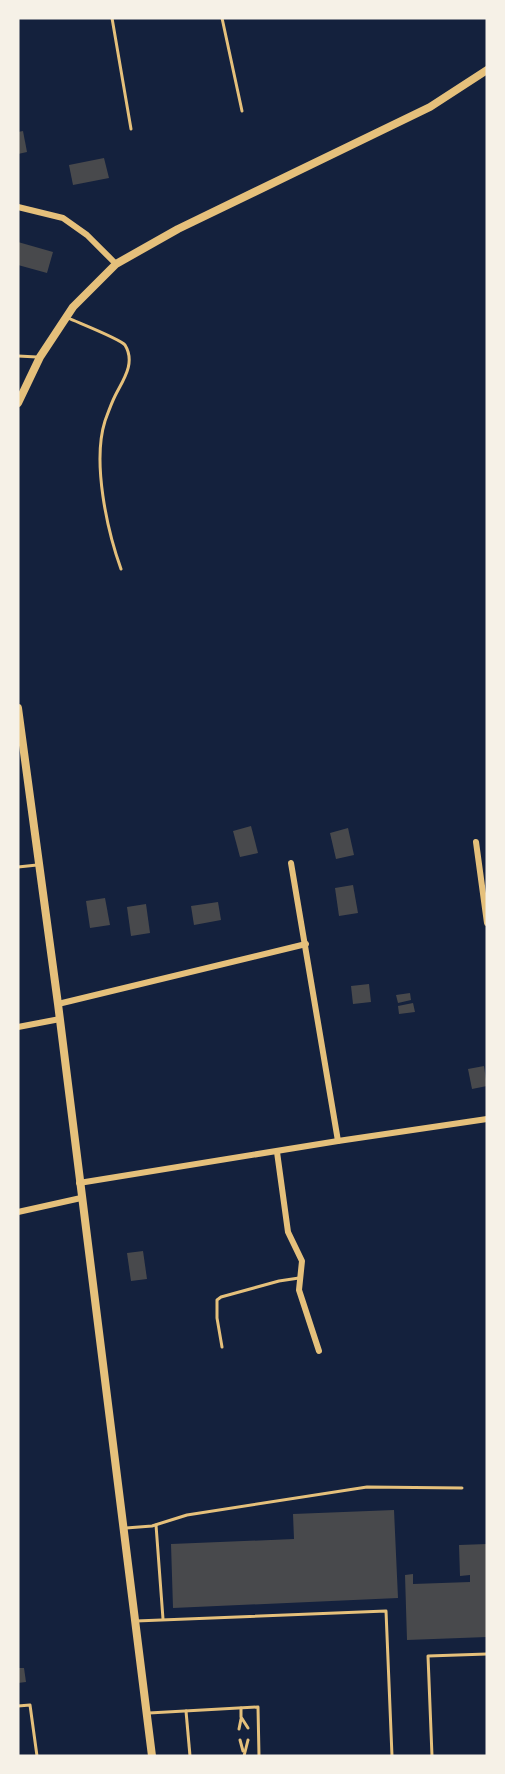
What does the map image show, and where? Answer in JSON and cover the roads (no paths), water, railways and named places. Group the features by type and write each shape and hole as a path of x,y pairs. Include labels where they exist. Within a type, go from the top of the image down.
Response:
{"street":[{"path":"18,403 40,357 73,307 116,264 178,229 430,107 487,70"},
{"path":"18,207 63,218 87,235 116,264"},
{"path":"18,708 60,1019 152,1756"},
{"path":"476,842 487,923"},
{"path":"291,863 338,1141"},
{"path":"58,1004 306,944"},
{"path":"18,1027 60,1019"},
{"path":"80,1183 487,1119"},
{"path":"277,1152 288,1232 302,1261 299,1290 319,1352"},
{"path":"18,1212 81,1198"}],"lane":[{"path":"112,18 131,129"},
{"path":"222,18 242,111"},
{"path":"66,317 120,340 129,356 127,375 104,423 100,453 107,519 111,541 121,569"},
{"path":"18,356 40,357"},
{"path":"18,867 39,864"},
{"path":"222,1347 217,1318 217,1300 221,1297 300,1277"},
{"path":"124,1528 156,1525 187,1515 367,1487 462,1488"},
{"path":"156,1525 164,1620"},
{"path":"136,1621 386,1611 392,1756"},
{"path":"432,1756 428,1656 487,1654"},
{"path":"18,1706 30,1705 37,1756"},
{"path":"147,1713 258,1707 259,1756"},
{"path":"239,1729 241,1708"},
{"path":"186,1711 190,1756"},
{"path":"241,1717 248,1728"},
{"path":"240,1740 244,1755"},
{"path":"244,1755 248,1740"}]}
